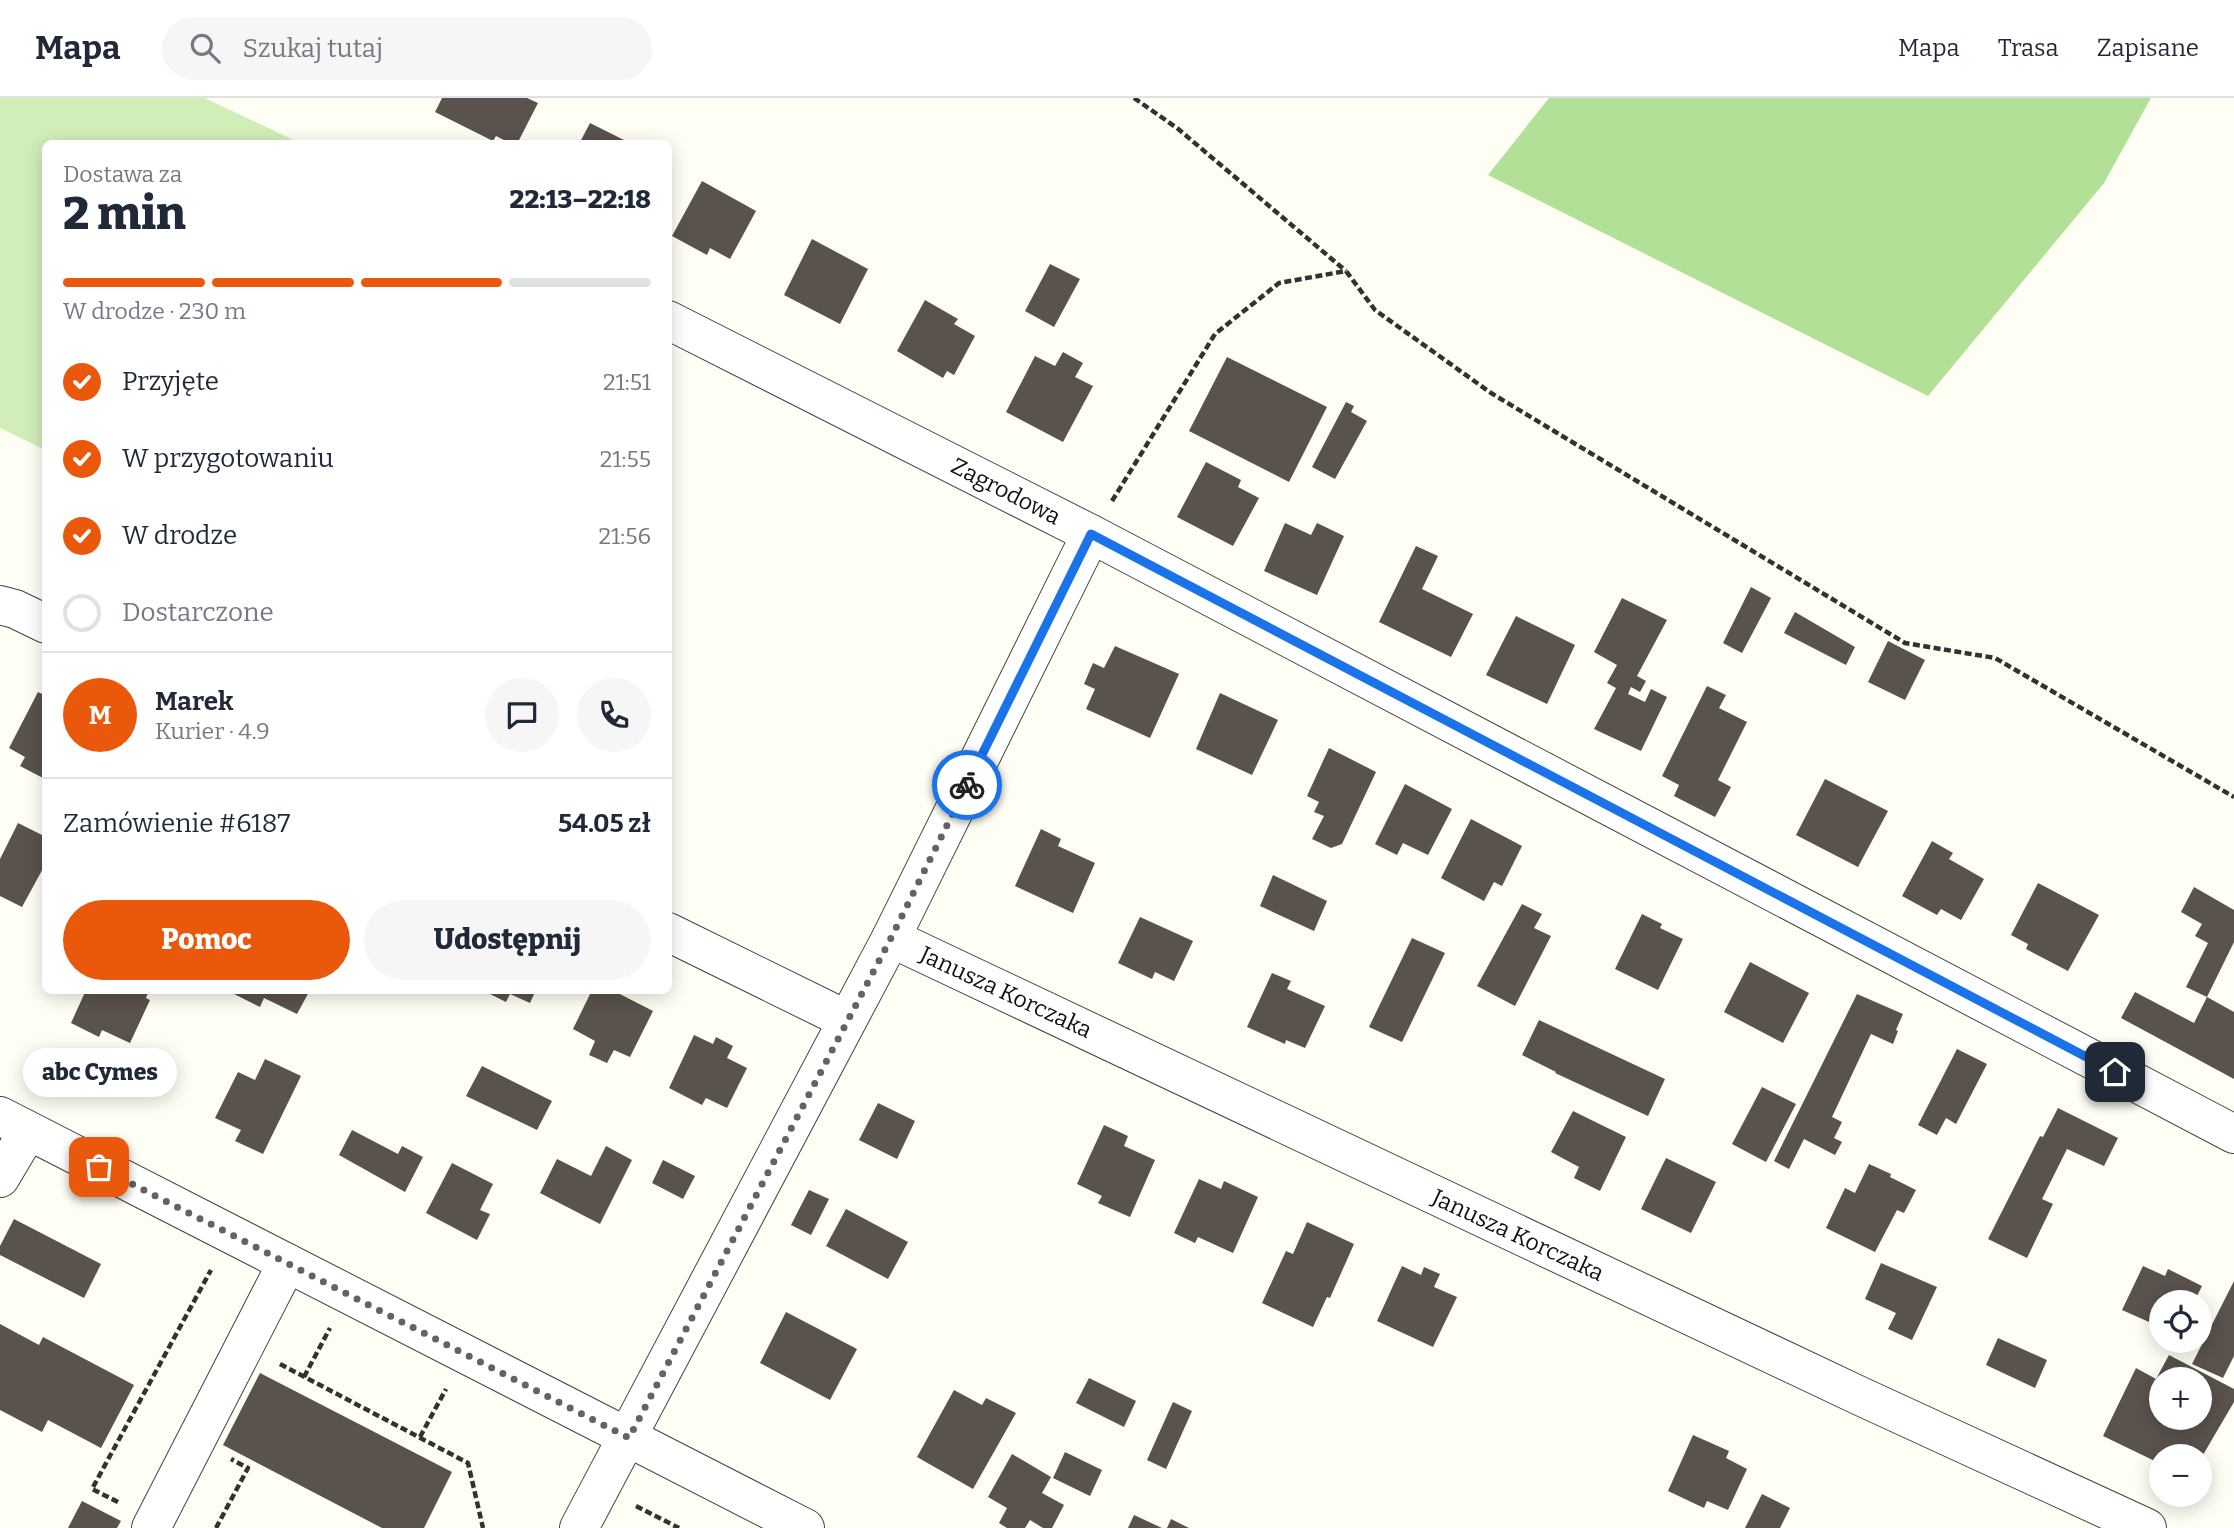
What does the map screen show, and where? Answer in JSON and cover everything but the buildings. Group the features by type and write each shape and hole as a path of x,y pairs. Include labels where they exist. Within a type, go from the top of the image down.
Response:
{"street":[{"name":"Zagrodowa","path":"672,322 1091,534 2234,1134"},
{"path":"579,1528 629,1438 891,938 1091,534"},
{"path":"0,605 42,622"},
{"path":"672,934 847,1020"},
{"name":"Janusza Korczaka","path":"891,938 1860,1396 2147,1528"},
{"path":"0,1178 14,1123 805,1528"},
{"path":"153,1524 287,1263"}],"path":[{"path":"1134,98 1177,128 1346,271 1375,310 1491,393 1905,643 1995,658 2234,797"},
{"path":"1091,534 1215,334 1279,283 1346,271"},
{"path":"153,1524 92,1489 212,1269"},
{"path":"304,1377 335,1319"},
{"path":"245,1346 468,1463 483,1528"},
{"path":"420,1437 452,1379"},
{"path":"197,1440 248,1468 216,1528"},
{"path":"631,1503 679,1528"}],"green space":[{"path":"0,98 205,98 294,140 42,140 42,449 0,428"},
{"path":"1549,98 2151,98 2104,183 1928,396 1488,175"}],"way so far":[{"path":"99,1167 629,1438 891,938 967,785"}],"place":[{"name":"abc Cymes","path":"99,1167"}],"route":[{"path":"967,785 1091,534 2115,1072"}]}
